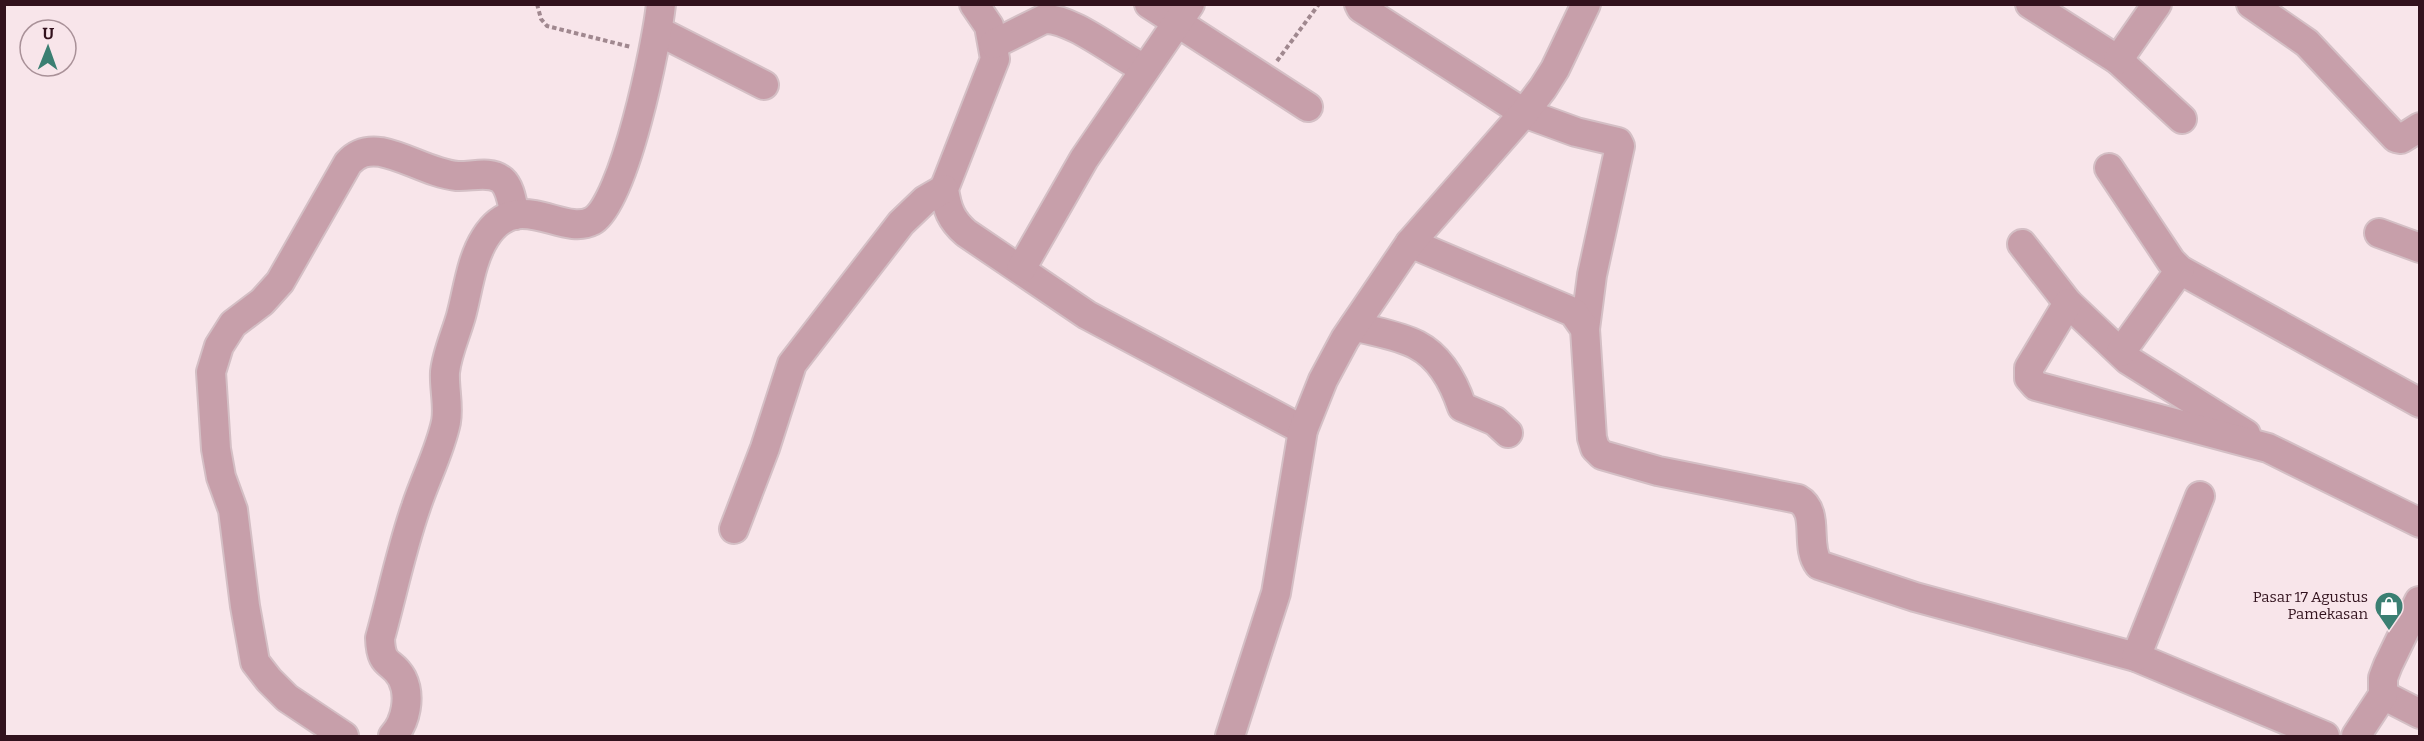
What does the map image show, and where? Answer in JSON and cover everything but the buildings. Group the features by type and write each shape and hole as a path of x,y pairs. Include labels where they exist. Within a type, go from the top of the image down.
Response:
{"street":[{"path":"974,4 989,26 994,44 994,59 944,189 947,208 954,222 1087,315 1303,430"},
{"path":"1149,4 1184,13 1264,78 1308,107"},
{"path":"1359,4 1361,8 1524,113 1576,132 1618,142 1620,146 1595,264 1585,329 1592,438 1595,448 1602,455 1658,471 1798,499 1805,503 1810,512 1812,552 1819,566 1915,597 2136,657 2317,735"},
{"path":"1230,736 1276,593 1303,430 1323,380 1354,326 1410,243 1524,113 1555,69 1586,4"},
{"path":"2030,4 2118,60 2182,119"},
{"path":"2118,60 2157,4"},
{"path":"2252,4 2307,43 2396,138 2401,139 2420,127"},
{"path":"1021,269 1084,159 1184,13"},
{"path":"994,44 1044,19 1052,18 1068,24 1145,69"},
{"path":"393,736 403,722 406,696 401,677 386,662 381,652 380,638 415,508 442,439 447,419 445,368 476,258 485,237 499,222 515,215 535,214 572,224 585,224 604,211 615,191 657,29 764,84"},
{"path":"344,736 287,698 268,680 255,662 245,606 233,510 221,477 216,449 211,372 219,346 233,324 262,302 280,282 348,163 356,155 365,152 381,152 447,174 493,176 502,180 507,188 515,215"},
{"path":"2109,168 2171,261 2180,270 2420,403"},
{"path":"734,529 765,448 792,364 901,223 925,200 944,189"},
{"path":"2379,233 2420,248"},
{"path":"1410,243 1566,308 1573,312 1585,329"},
{"path":"2022,244 2068,303 2128,360 2268,448 2420,523"},
{"path":"2121,352 2180,270"},
{"path":"2068,303 2029,368 2029,378 2036,386 2268,448"},
{"path":"1354,326 1417,345 1436,360 1449,377 1455,386 1462,407 1487,416 1508,433"},
{"path":"2136,657 2200,496"},
{"path":"2356,736 2383,695 2384,678 2388,665 2420,601"},
{"path":"2383,695 2420,714"}],"path":[{"path":"537,4 541,19 547,26 657,29"},
{"path":"1264,78 1319,4"}],"place":[{"name":"Pasar 17 Agustus Pamekasan","path":"2389,632"}]}
